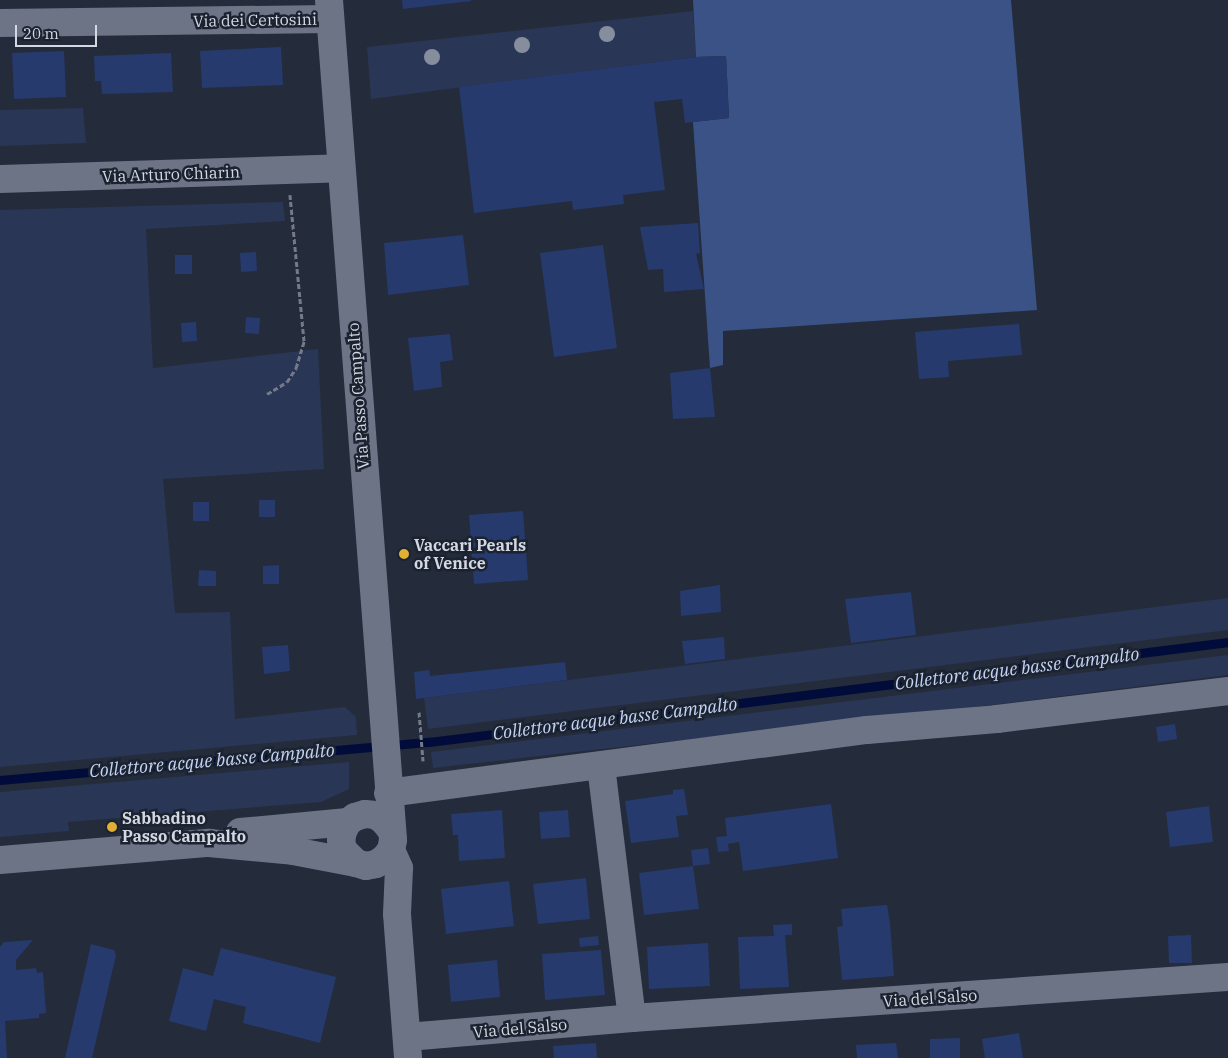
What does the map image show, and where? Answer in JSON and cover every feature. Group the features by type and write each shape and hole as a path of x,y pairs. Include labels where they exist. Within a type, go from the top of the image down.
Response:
{"street":[{"name":"Via dei Certosini","path":"0,23 329,10"},
{"name":"Via Passo Campalto","path":"329,10 391,840"},
{"name":"Via Arturo Chiarin","path":"0,179 341,168"},
{"path":"209,843 233,833 357,818 387,782 601,766 867,730 997,719 1228,690"},
{"path":"601,766 632,1018"},
{"name":"Via Passo Campalto","path":"398,914 361,864 343,850 341,840 357,818 376,815 384,821 400,868 398,914 408,1048"},
{"path":"0,860 209,843 270,848 361,864 376,864 385,858 391,840"},
{"name":"Via del Salso","path":"408,1048 632,1018 1228,977"}],"path":[{"path":"267,394 287,382 296,368 304,341 290,193"},
{"path":"419,712 424,764"}],"shaded area":[{"path":"693,0 1011,0 1037,310 723,331 723,365 710,368 693,122 729,118 726,56 696,57"},
{"path":"693,11 696,57 371,99 367,47"},
{"path":"83,108 86,143 0,146 0,110"},
{"path":"283,202 285,221 146,229 153,368 318,349 324,469 163,479 175,613 230,612 235,719 345,707 356,717 357,735 0,767 0,210"},
{"path":"1228,598 1228,630 428,729 424,698"},
{"path":"1228,655 1228,675 961,709 433,768 431,752"},
{"path":"349,762 349,789 321,802 68,822 69,831 0,837 0,792"}],"building":[{"path":"402,0 471,0 471,1 403,9"},
{"path":"281,47 283,85 202,88 200,51"},
{"path":"64,51 66,97 14,99 12,53"},
{"path":"171,53 173,92 102,94 101,81 95,81 94,56"},
{"path":"726,56 729,118 685,123 682,99 654,102 665,190 623,195 624,204 573,210 572,201 474,213 459,87 696,57"},
{"path":"698,223 700,253 696,254 704,289 664,292 663,269 648,270 640,227"},
{"path":"463,235 469,285 388,295 384,243"},
{"path":"603,245 617,348 554,357 540,253"},
{"path":"256,252 257,271 241,272 240,253"},
{"path":"175,255 192,255 192,274 175,274"},
{"path":"246,317 260,318 259,334 245,333"},
{"path":"196,322 197,341 182,342 181,323"},
{"path":"1019,324 1022,355 948,361 949,377 919,379 915,332"},
{"path":"450,334 453,360 440,362 442,387 414,391 408,338"},
{"path":"710,368 715,417 673,419 670,373"},
{"path":"259,500 275,500 275,517 259,517"},
{"path":"193,502 209,502 209,521 193,521"},
{"path":"523,511 528,580 474,584 469,515"},
{"path":"279,565 279,584 263,584 263,566"},
{"path":"199,570 216,571 216,586 198,586"},
{"path":"720,585 721,612 681,616 680,591"},
{"path":"911,592 916,635 851,643 845,599"},
{"path":"724,637 725,659 685,664 682,641"},
{"path":"288,645 290,671 264,674 262,647"},
{"path":"565,662 567,680 416,699 414,672 429,670 430,676"},
{"path":"1175,724 1177,739 1158,742 1156,727"},
{"path":"684,789 688,815 676,816 679,837 631,843 625,801 673,794 673,790"},
{"path":"831,804 838,858 743,871 739,842 728,844 729,851 718,852 716,837 727,836 725,818"},
{"path":"1209,806 1213,842 1170,847 1166,812"},
{"path":"502,810 505,858 459,861 458,835 453,835 451,814"},
{"path":"568,810 570,837 541,839 539,812"},
{"path":"708,848 710,864 693,866 691,850"},
{"path":"693,866 699,909 644,915 639,873"},
{"path":"586,878 590,919 538,924 533,884"},
{"path":"509,881 514,926 446,934 441,889"},
{"path":"887,905 894,976 842,980 837,927 843,926 841,909"},
{"path":"792,924 792,935 785,935 789,987 740,989 738,937 774,936 773,925"},
{"path":"1191,935 1192,963 1169,963 1168,936"},
{"path":"598,936 599,945 580,947 579,938"},
{"path":"33,940 16,960 16,970 36,968 37,973 43,972 46,1013 39,1014 39,1018 5,1021 7,1058 0,1058 0,947 4,942"},
{"path":"708,943 710,986 649,989 647,947"},
{"path":"91,944 114,950 116,955 92,1058 65,1058"},
{"path":"221,948 336,977 320,1043 243,1023 246,1007 214,999 206,1031 169,1021 183,968 213,976"},
{"path":"601,950 605,995 545,1000 542,954"},
{"path":"497,960 500,997 451,1002 448,965"},
{"path":"1019,1033 1023,1058 985,1058 982,1039"},
{"path":"960,1038 960,1058 930,1058 930,1039"},
{"path":"596,1043 597,1058 554,1058 553,1046"},
{"path":"896,1043 898,1058 857,1058 856,1045"}],"waterway":[{"name":"Collettore acque basse Campalto","path":"0,780 429,742 1228,642"}],"place":[{"name":"Vaccari Pearls of Venice","path":"404,554"},
{"name":"Sabbadino Passo Campalto","path":"112,827"}]}
